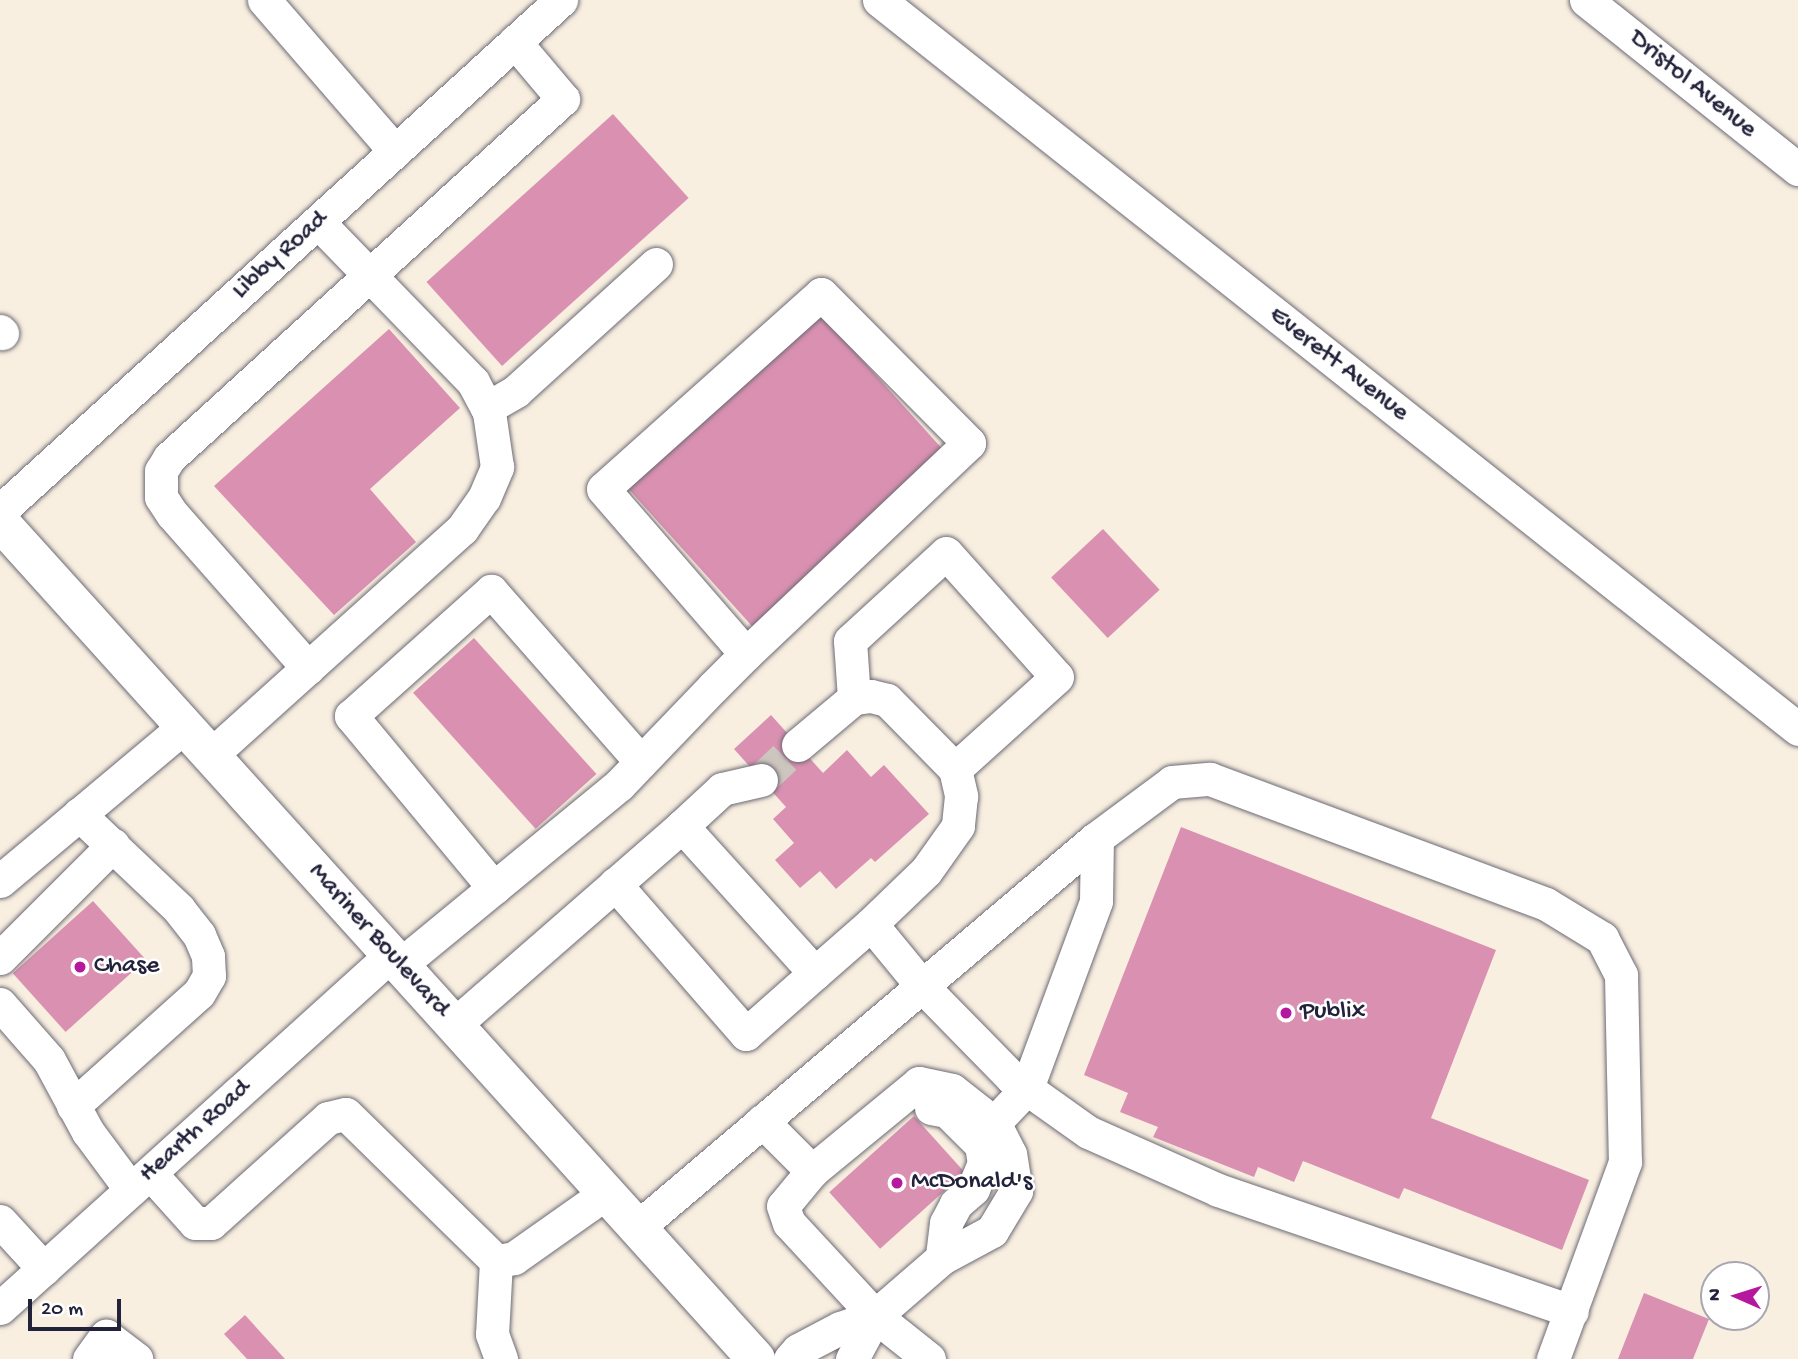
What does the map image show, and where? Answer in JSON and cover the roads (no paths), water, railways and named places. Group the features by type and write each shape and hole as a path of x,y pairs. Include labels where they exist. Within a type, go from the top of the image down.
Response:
{"main road":[{"name":"Mariner Boulevard","path":"0,522 756,1359"}],"street":[{"path":"264,0 396,151"},
{"name":"Libby Road","path":"0,511 561,0"},
{"name":"Everett Avenue","path":"879,0 1798,729"},
{"name":"Dristol Avenue","path":"1586,0 1798,169"},
{"path":"308,668 172,514 161,497 161,471 169,458 563,99 515,43"},
{"path":"211,755 462,529 484,498 497,467 487,408 473,382 318,222"},
{"path":"487,408 516,391 656,264"},
{"name":"Hearth Road","path":"0,1308 141,1181 396,960 494,888 641,762 746,654 969,443 821,294 603,489 746,654"},
{"path":"854,698 850,641 946,552 1057,677 955,769"},
{"path":"494,888 351,716 491,591 641,762"},
{"path":"615,884 746,1034 926,872 958,826 961,796 955,769 887,700 854,698 798,745"},
{"path":"0,881 185,726"},
{"path":"638,1227 1097,838 1172,782 1210,779 1546,904 1602,938 1621,975 1625,1162 1553,1359"},
{"path":"454,1025 722,789 761,780"},
{"path":"74,1106 199,993 209,976 208,956 199,935 113,845 79,814"},
{"path":"682,826 815,972"},
{"path":"994,1123 1027,1088 1096,901 1097,838"},
{"path":"0,958 113,845"},
{"path":"871,924 922,986 1027,1088 1088,1132 1218,1190 1572,1311"},
{"path":"0,1004 49,1060 74,1106 141,1181 195,1223 211,1223 328,1118 346,1114 496,1261 492,1334 501,1359"},
{"path":"790,1359 812,1342 875,1315 942,1258 992,1231 1016,1191 1010,1154 994,1123 952,1090 919,1083 812,1171 783,1206 789,1223 875,1315 929,1359"},
{"path":"789,1223 913,1110 947,1111 981,1145 984,1163 973,1189 956,1204 946,1223 942,1258"},
{"path":"762,1121 812,1171"},
{"path":"496,1261 514,1258 606,1193"},
{"path":"0,1221 44,1269"},
{"path":"852,1359 875,1315"},
{"path":"89,1359 107,1336 136,1359"}],"tunnel":[{"path":"761,780 798,745"}],"place":[{"name":"Chase","path":"80,967"},
{"name":"Publix","path":"1286,1013"},
{"name":"McDonald's","path":"897,1183"}]}
